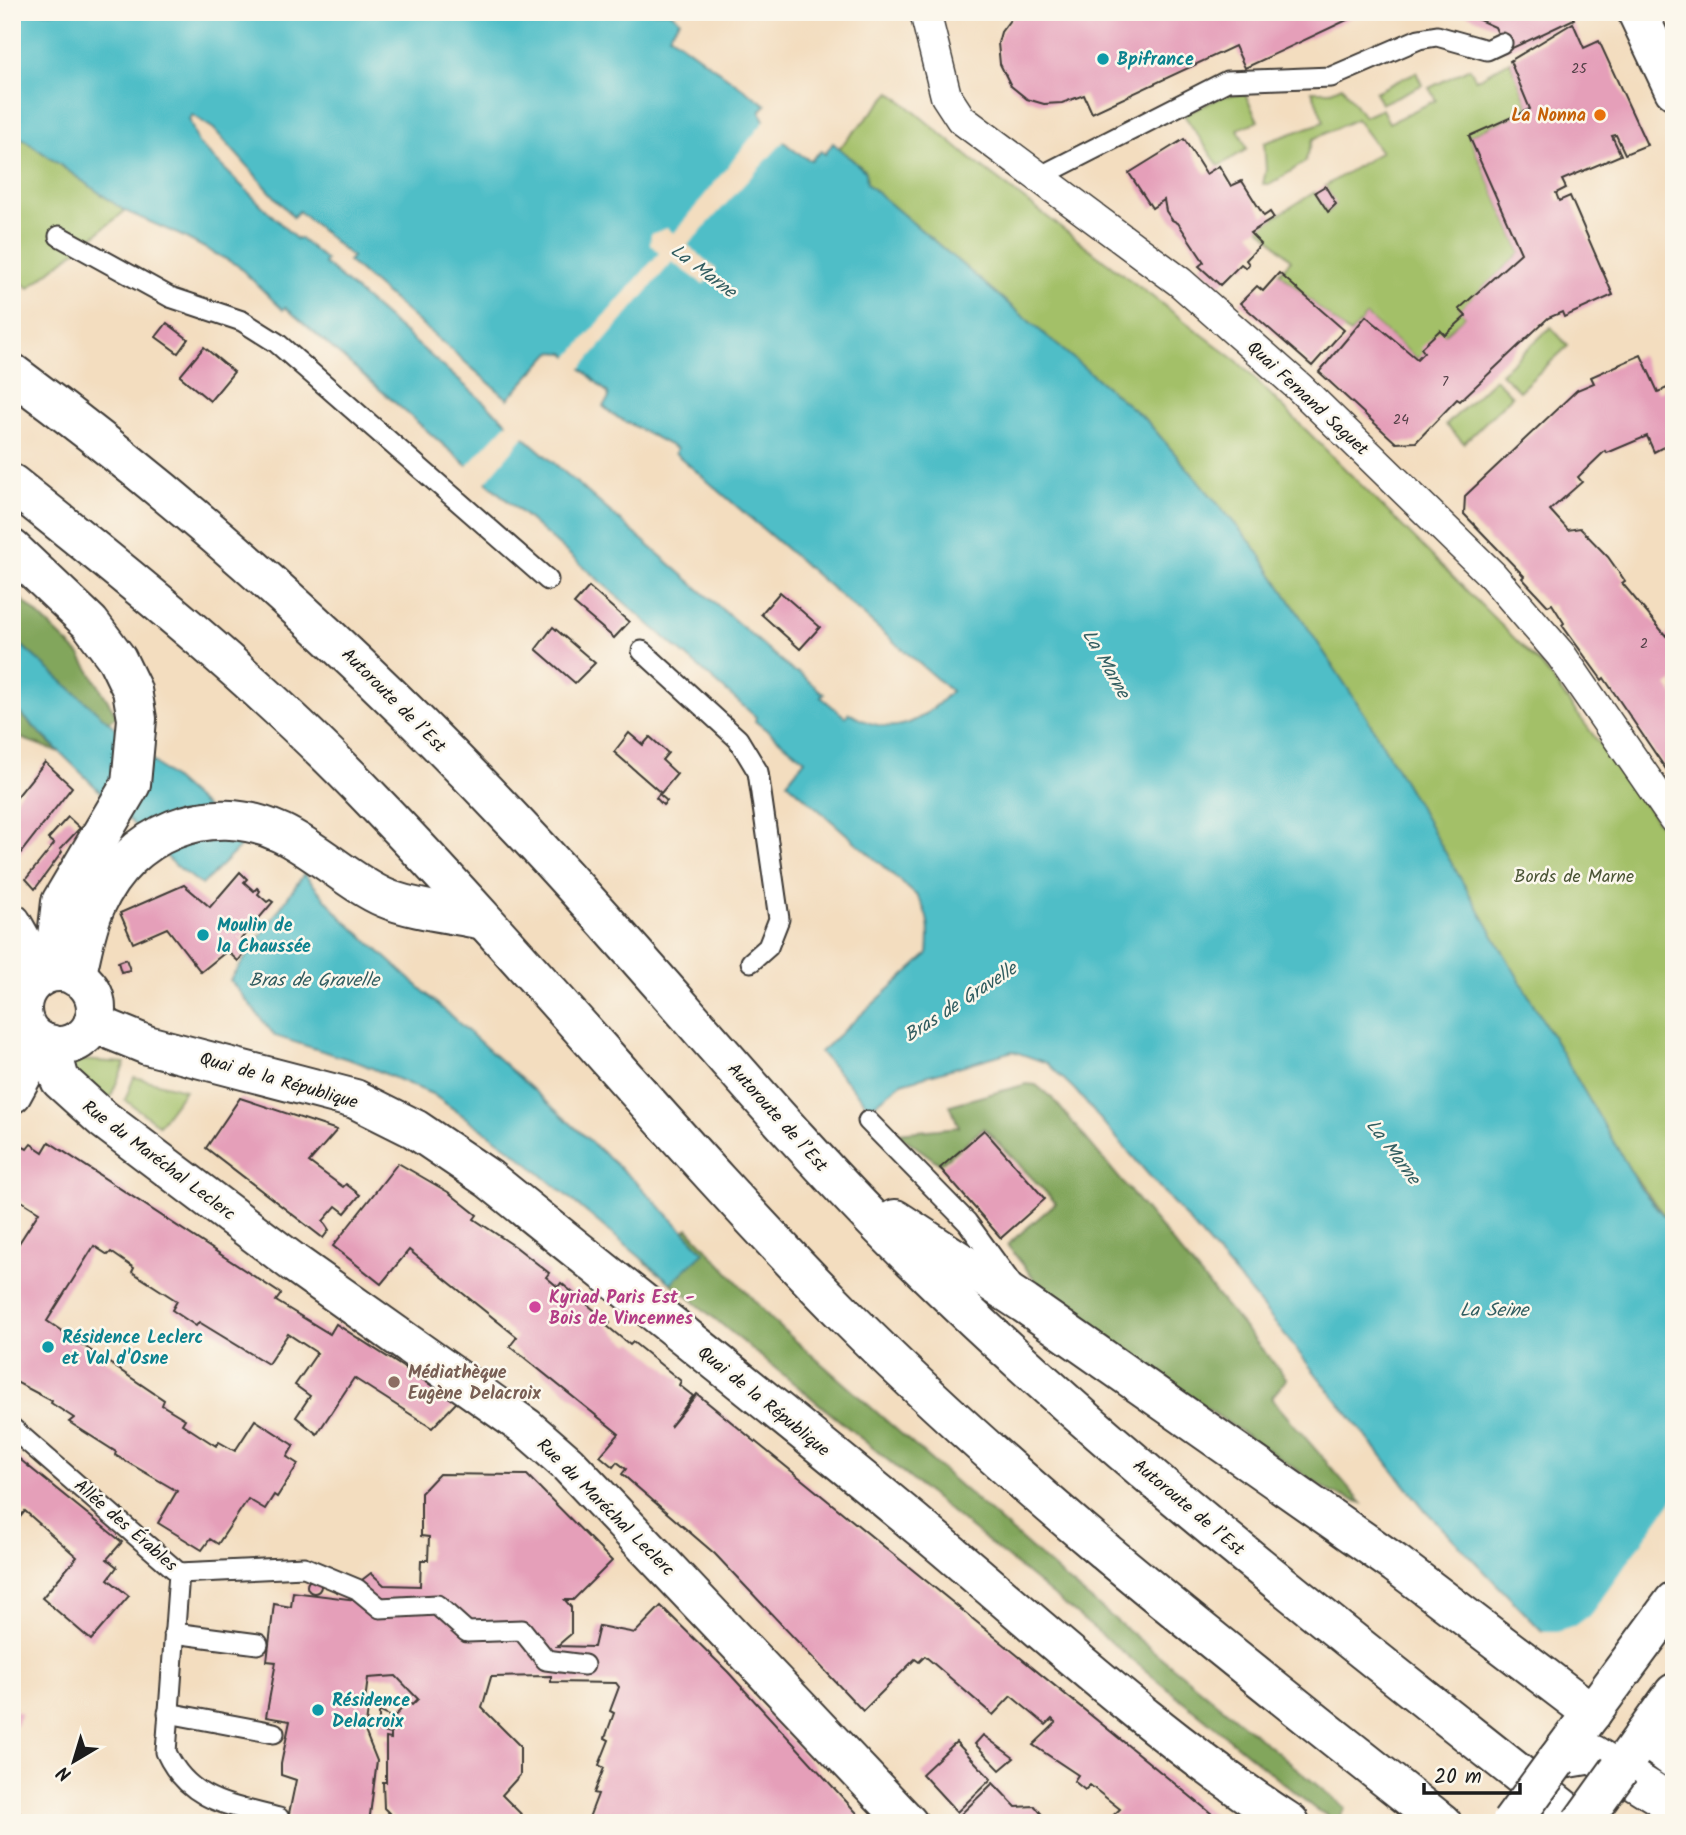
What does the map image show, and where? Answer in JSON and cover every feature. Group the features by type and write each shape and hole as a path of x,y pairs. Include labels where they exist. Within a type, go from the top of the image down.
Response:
{"main road":[{"path":"1637,12 1674,90"},
{"name":"Autoroute de l’Est","path":"12,373 155,484 345,650 527,835 828,1172 925,1272 1062,1400 1285,1587 1581,1823"},
{"path":"12,484 120,570 284,714 373,801 750,1217 848,1318 1016,1477 1187,1620 1442,1823"},
{"path":"12,549 90,623 117,659 132,690 137,719 131,784 61,902 57,975"},
{"path":"12,923 57,975 92,991 96,1012 93,1023 88,1031 71,1044 34,1037 26,1026 22,1003 26,992 57,975 110,878 148,841 194,822 221,817 245,819 284,834 385,898 483,920"},
{"name":"Quai de la République","path":"93,1023 147,1045 355,1099 415,1129 500,1188 1239,1790 1290,1823"},
{"path":"12,1094 34,1037"},
{"name":"Rue du Maréchal Leclerc","path":"34,1037 60,1080 103,1119 294,1262 527,1428 567,1463 908,1823"},
{"path":"828,1172 1025,1304 1396,1564 1592,1713"},
{"path":"1581,1823 1592,1713 1674,1601"},
{"path":"1511,1823 1589,1762 1643,1736 1674,1693"},
{"path":"1643,1736 1674,1759"},
{"path":"1589,1762 1674,1805"},
{"name":"Quai de la République","path":"1239,1790 1268,1823"}],"street":[{"name":"Quai Fernand Saguet","path":"925,12 946,96 961,119 1180,282 1298,387 1492,575 1561,655 1674,818"}],"lane":[{"path":"1039,177 1227,81 1331,77 1419,39 1437,36 1487,50 1502,43"},
{"path":"59,236 170,296 242,321 277,344 548,580"},
{"path":"642,651 738,739 758,772 779,919 768,947 751,962"},
{"path":"868,1121 967,1222 1025,1304"},
{"name":"Allée des Érables","path":"12,1428 179,1573 304,1567 357,1589 380,1608 437,1605 467,1632 522,1630 546,1660 584,1665"},
{"path":"179,1573 166,1752 174,1770 208,1800 279,1818"},
{"path":"174,1633 258,1644"},
{"path":"168,1713 274,1733"}],"green space":[{"path":"1510,61 1530,109 1469,136 1521,253 1460,309 1466,316 1417,359 1366,316 1351,334 1344,330 1279,273 1291,260 1259,227 1315,192 1328,212 1335,204 1325,186 1381,152 1356,119 1313,139 1305,162 1271,184 1263,184 1266,170 1264,143 1324,122 1312,91 1331,91 1342,86 1364,117 1382,109 1389,123 1436,100 1429,88 1470,68 1476,80"},
{"path":"1416,72 1422,85 1381,104 1375,92"},
{"name":"Bords de Marne","path":"891,92 971,159 1237,361 1542,666 1674,844 1674,1228 866,183 866,172 839,148"},
{"path":"1245,94 1258,121 1238,129 1247,149 1219,166 1184,115 1223,96"},
{"path":"12,131 125,211 29,288 12,276"},
{"path":"1551,327 1568,346 1519,391 1501,373"},
{"path":"1495,379 1512,396 1464,443 1446,425"},
{"path":"12,590 80,655 117,716 107,722 12,637"},
{"path":"12,705 59,752 12,735"},
{"path":"12,944 22,979 12,999"},
{"path":"80,1060 125,1063 108,1103 70,1068"},
{"path":"134,1077 185,1090 159,1125 125,1100"},
{"path":"1027,1084 1036,1085 1053,1099 1287,1379 1271,1398 1362,1503 1330,1492 1057,1307 1007,1245 1056,1203 984,1128 940,1164 897,1133 959,1127 950,1105"},
{"path":"688,1228 771,1319 1068,1581 1345,1808 1337,1821 1315,1809 644,1261"}],"water":[{"path":"12,12 670,12 680,20 669,35 766,105 761,110 762,116 772,131 788,146 811,160 821,151 825,154 833,143 866,172 867,184 1147,421 1254,546 1366,716 1641,1189 1674,1228 1674,1723 1544,1633 1426,1511 1246,1287 1075,1090 1047,1063 1013,1051 902,1083 870,1108 820,1052 928,954 928,923 917,896 787,782 805,760 755,721 756,717 285,307 283,310 237,265 182,236 125,211 12,131","holes":["192,115 214,129 293,217 299,211 352,257 348,261 508,399 551,352 565,353 608,393 609,398 603,406 613,415 677,449 675,453 951,691 928,712 904,724 878,725 849,713 845,717 821,697 824,694 798,672 794,672 324,263 326,260 300,238 296,239 198,143 189,119"]},
{"path":"12,637 245,842 202,885 175,865 12,705"},
{"name":"Bras de Gravelle","path":"304,874 341,917 640,1186 704,1252 671,1283 513,1151 432,1094 360,1063 275,1036 230,980"}],"pier":[{"path":"766,119 787,138 688,245 716,269 714,276 703,284 672,262 579,371 567,359 659,253 650,244 651,234 667,228 674,233"},
{"path":"510,420 526,434 484,484 465,468"},
{"path":"1674,1498 1674,1726 1538,1632 1557,1632 1575,1626 1590,1615"}],"building":[{"name":"Bpifrance","path":"1016,12 1364,12 1245,68 1235,46 1092,113 1084,95 1062,103 1044,104 1027,99 1011,86 1000,64 998,43 1001,32"},
{"path":"1461,12 1571,12 1574,19 1506,51 1495,27"},
{"path":"1573,23 1584,48 1599,41 1647,145 1625,154 1616,135 1612,136 1621,155 1562,180 1566,188 1556,193 1559,201 1570,196 1613,295 1564,317 1562,312 1548,318 1460,401 1457,399 1416,442 1396,443 1319,372 1366,316 1417,359 1424,352 1421,348 1440,330 1445,335 1466,316 1459,309 1521,253 1469,136 1530,109 1510,61"},
{"path":"1184,139 1206,174 1219,166 1231,186 1242,181 1264,216 1270,212 1274,218 1250,233 1261,244 1246,260 1249,264 1246,268 1241,264 1220,285 1199,266 1204,262 1178,223 1172,220 1166,211 1164,200 1152,208 1129,173"},
{"path":"1325,186 1336,204 1328,212 1315,192"},
{"path":"1279,273 1344,330 1312,366 1240,303 1257,286 1263,291"},
{"path":"167,323 188,339 178,353 156,337"},
{"path":"204,347 234,372 210,401 180,376"},
{"path":"1641,355 1658,392 1674,385 1674,449 1670,451 1667,445 1654,452 1647,436 1607,453 1605,451 1578,477 1582,482 1550,510 1568,530 1580,528 1608,557 1625,581 1622,583 1666,636 1674,624 1674,681 1667,686 1674,696 1674,781 1604,678 1602,680 1562,625 1564,623 1552,604 1548,606 1522,578 1524,576 1464,514 1465,496 1577,390 1594,383 1591,377"},
{"path":"589,587 629,622 614,638 574,604"},
{"path":"780,592 820,627 800,649 761,614"},
{"path":"553,627 595,663 575,683 536,649"},
{"path":"629,733 643,745 650,737 668,753 662,760 677,774 661,793 614,752"},
{"path":"45,762 72,787 12,864 12,803"},
{"path":"659,794 667,801 663,805 656,798"},
{"path":"68,817 80,828 60,849 62,852 35,889 26,879 54,844 48,839"},
{"name":"Moulin de la Chaussée","path":"240,872 247,879 244,882 254,891 257,888 260,891 258,894 267,902 273,902 241,939 250,946 238,961 227,951 201,972 167,928 133,943 120,913 184,885 210,907"},
{"path":"126,959 130,970 121,972 118,962"},
{"path":"240,1098 337,1130 309,1162 343,1187 346,1184 360,1195 345,1213 336,1206 323,1221 329,1230 323,1238 206,1148"},
{"path":"984,1130 1045,1199 1001,1238 940,1168"},
{"name":"Résidence Leclerc et Val d'Osne","path":"14,1142 27,1149 31,1144 43,1152 49,1142 281,1294 276,1301 330,1334 336,1324 457,1402 432,1428 354,1378 317,1434 296,1417 310,1396 295,1385 317,1353 288,1334 268,1364 199,1322 196,1326 172,1310 177,1301 132,1272 134,1268 111,1252 108,1255 94,1246 47,1321 164,1400 162,1405 185,1419 182,1424 216,1446 219,1442 235,1451 255,1420 294,1445 287,1457 298,1464 277,1497 274,1495 265,1509 248,1499 218,1544 210,1539 202,1550 158,1523 177,1491 115,1455 116,1452 69,1422 74,1418 51,1403 52,1401 12,1380 12,1254 39,1212 12,1195"},
{"path":"398,1163 448,1192 477,1215 474,1219 516,1247 549,1273 546,1277 558,1287 561,1283 610,1323 607,1326 630,1345 633,1342 681,1381 679,1385 693,1396 670,1427 697,1394 1223,1823 1105,1823 1120,1809 1090,1785 1085,1790 1074,1781 1078,1775 1033,1745 1056,1723 1052,1719 1046,1725 1011,1696 993,1715 925,1656 919,1662 915,1659 863,1711 715,1554 622,1474 626,1469 617,1462 613,1467 600,1456 619,1434 510,1346 517,1337 409,1250 381,1284 333,1246"},
{"path":"12,1453 122,1542 107,1559 117,1567 108,1579 129,1596 91,1640 42,1598 77,1557 25,1511 12,1527"},
{"path":"439,1474 527,1475 612,1561 573,1600 565,1600 571,1607 571,1634 557,1646 594,1647 599,1626 635,1633 661,1606 728,1672 866,1823 587,1823 598,1794 594,1793 604,1768 599,1765 609,1740 605,1738 614,1713 610,1711 619,1687 616,1683 551,1682 551,1676 491,1677 482,1708 520,1746 520,1775 502,1795 521,1814 517,1819 520,1823 394,1823 396,1820 384,1808 383,1782 386,1782 386,1738 391,1739 391,1734 379,1731 379,1711 393,1718 408,1702 412,1705 418,1699 396,1676 368,1678 365,1701 369,1702 365,1731 377,1761 369,1823 287,1823 296,1780 281,1775 281,1764 290,1721 266,1717 276,1662 267,1661 274,1604 291,1607 293,1592 356,1600 358,1583 371,1573 384,1585 420,1586 421,1560 428,1560 429,1537 421,1536 421,1493"},
{"path":"311,1579 317,1579 321,1586 317,1593 311,1593 307,1589 307,1583"},
{"path":"14,1710 22,1713 12,1733 12,1714"},
{"path":"983,1735 1014,1758 1000,1770 975,1744"},
{"path":"956,1742 991,1779 957,1812 922,1774"},
{"path":"993,1783 1016,1807 1035,1806 1049,1823 967,1823 960,1815"},
{"path":"12,1807 32,1823 12,1823"}],"place":[{"name":"Bpifrance","path":"1103,59"},
{"name":"La Nonna","path":"1600,115"},
{"name":"Moulin de la Chaussée","path":"203,935"},
{"name":"Kyriad Paris Est - Bois de Vincennes","path":"535,1307"},
{"name":"Résidence Leclerc et Val d'Osne","path":"48,1347"},
{"name":"Médiathèque Eugène Delacroix","path":"394,1382"},
{"name":"Résidence Delacroix","path":"318,1710"}],"water label":[{"name":"La Marne","path":"704,270"},
{"name":"La Marne","path":"1107,663"},
{"name":"La Marne","path":"1394,1151"},
{"name":"La Seine","path":"1494,1309"}]}
